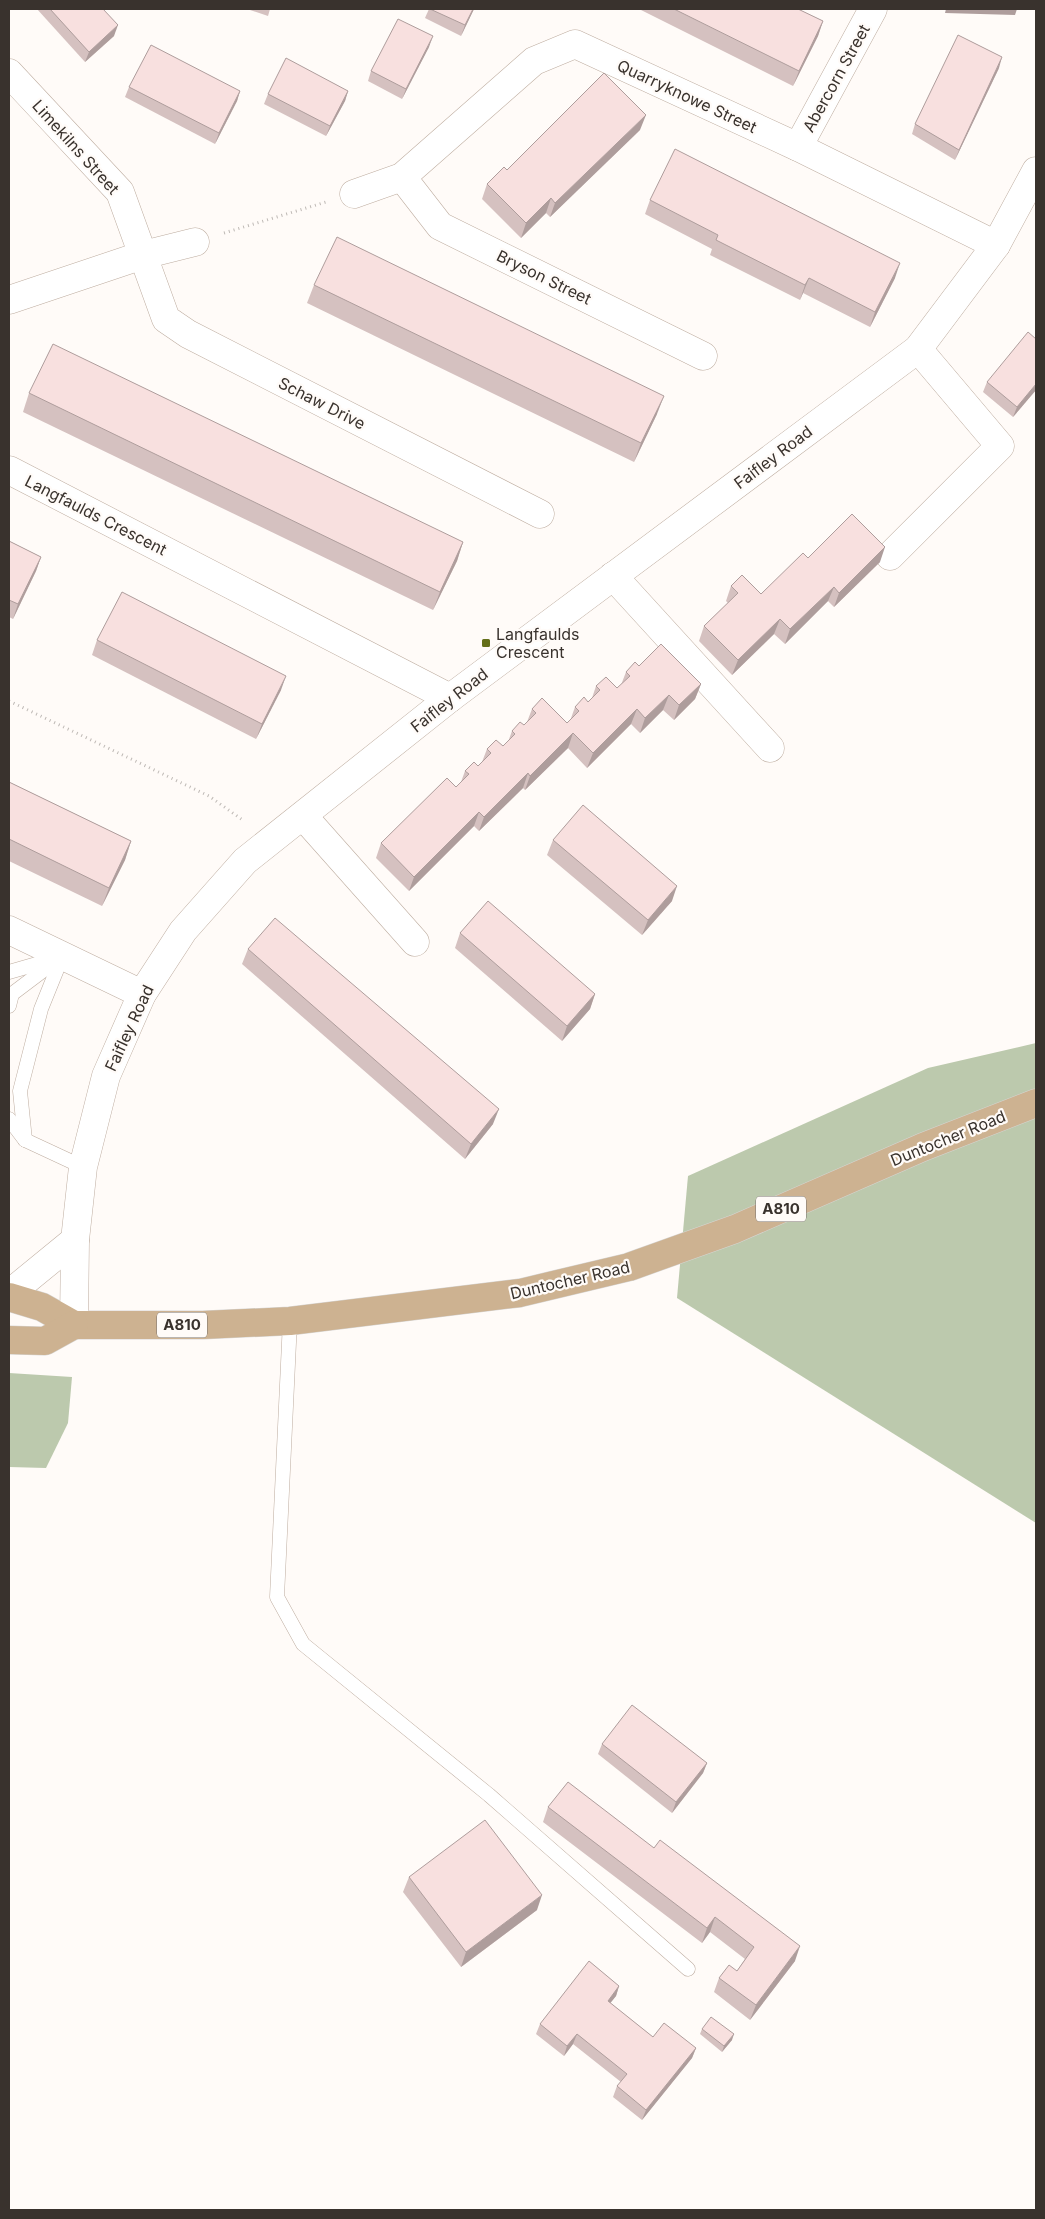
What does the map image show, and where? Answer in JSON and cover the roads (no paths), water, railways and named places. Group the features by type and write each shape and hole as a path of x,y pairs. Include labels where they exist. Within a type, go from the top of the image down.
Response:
{"main road":[{"name":"Duntocher Road","path":"74,1325 203,1325 290,1321 520,1293 629,1267 735,1229 923,1147 1036,1103"},
{"name":"A810","path":"9,1295 42,1307 74,1325"},
{"name":"A810","path":"9,1340 45,1341 74,1325"}],"street":[{"name":"Abercorn Street","path":"798,147 873,9"},
{"name":"Quarryknowe Street","path":"402,177 534,61 575,44 798,147 996,245"},
{"name":"Limekilns Street","path":"9,73 120,192 143,255"},
{"name":"Faifley Road","path":"74,1325 75,1240 82,1166 106,1076 142,994 183,931 245,861 450,698 918,349 996,245 1036,171"},
{"path":"354,194 402,177"},
{"name":"Bryson Street","path":"402,177 440,226 703,356"},
{"path":"9,300 143,255 195,242"},
{"name":"Schaw Drive","path":"143,255 166,318 188,334 540,514"},
{"path":"890,556 1000,446 918,349"},
{"name":"Langfaulds Crescent","path":"9,470 450,698"},
{"path":"613,576 770,748"},
{"path":"304,816 415,942"},
{"path":"9,930 142,994"},
{"path":"9,1295 75,1240"}],"lane":[{"path":"9,972 62,957"},
{"path":"9,1006 12,994 62,957"},
{"path":"25,1140 20,1091 41,1009 62,957"},
{"path":"9,1106 25,1140"},
{"path":"9,1119 25,1140 82,1166"},
{"path":"290,1321 277,1597 303,1644 489,1795 688,1969"}],"place":[{"name":"Langfaulds Crescent","path":"486,643"}]}
